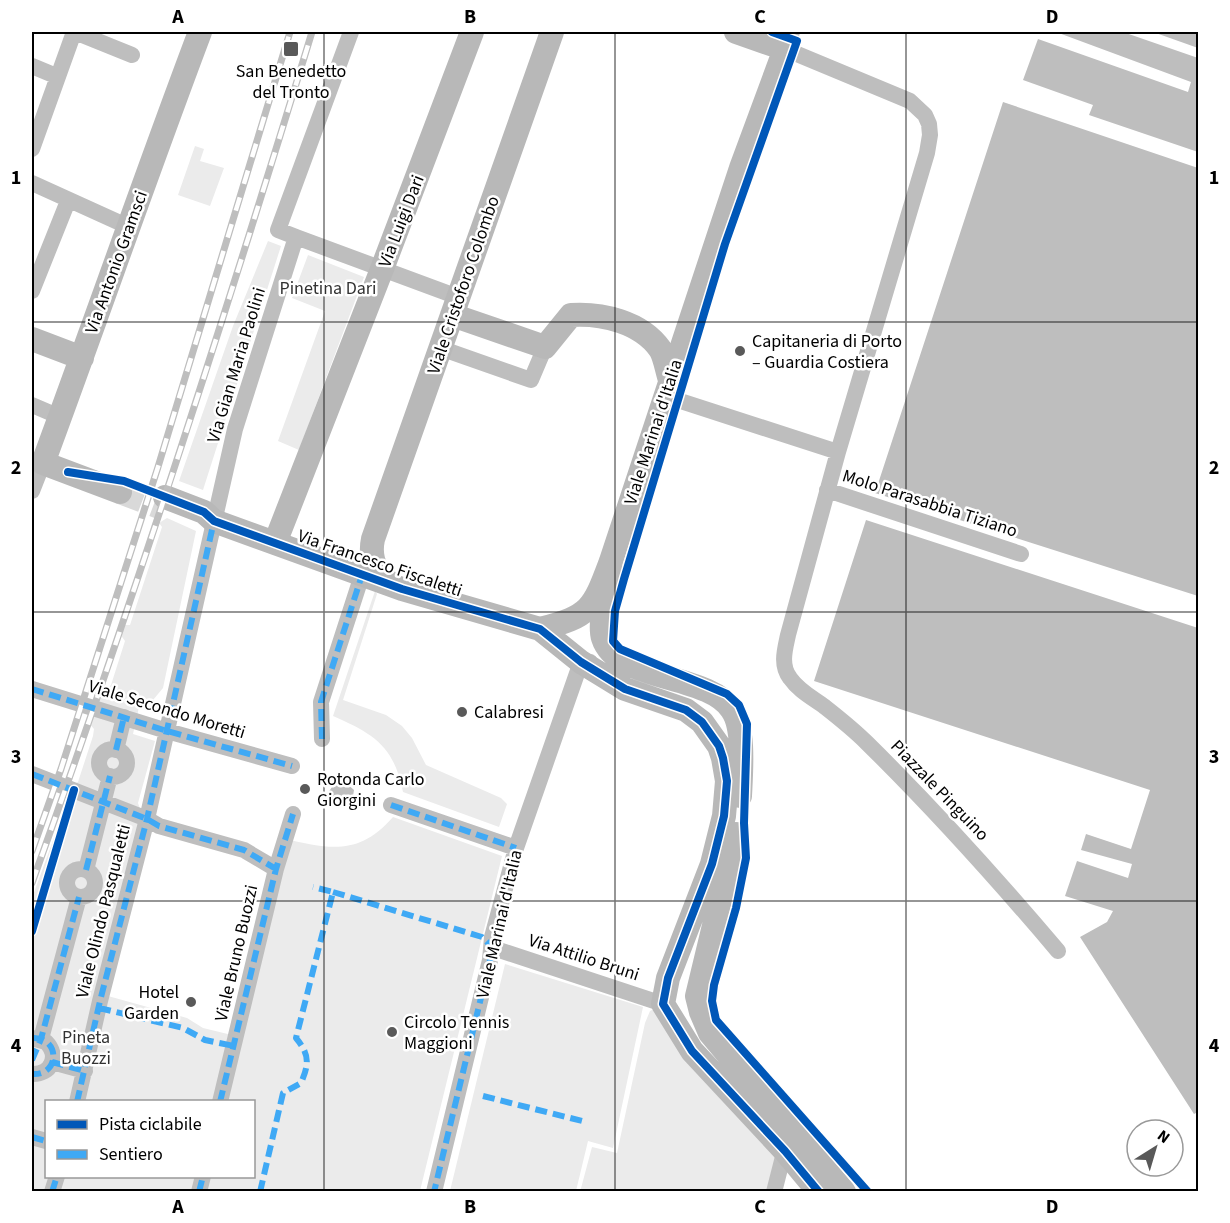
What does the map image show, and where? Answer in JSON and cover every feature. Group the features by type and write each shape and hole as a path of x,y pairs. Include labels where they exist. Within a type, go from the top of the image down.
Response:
{"street":[{"path":"32,149 37,119 74,32 132,55"},
{"name":"Via Antonio Gramsci","path":"32,488 82,358 171,105 200,32"},
{"path":"351,32 278,230 382,269 455,306 545,346"},
{"name":"Via Luigi Dari","path":"274,543 472,32"},
{"name":"Viale Cristoforo Colombo","path":"402,589 379,573 370,550 552,32"},
{"path":"736,32 789,40 904,98 925,115 929,124 927,153 827,490"},
{"name":"Viale Marinai d'Italia","path":"540,629 577,618 597,598 741,168 789,40"},
{"path":"32,66 56,76"},
{"path":"32,183 129,227"},
{"path":"32,291 68,201"},
{"name":"Via Gian Maria Paolini","path":"167,731 235,429 296,237"},
{"path":"440,348 531,381 545,346 571,315 592,314 618,321 646,333 661,351 668,388 838,452"},
{"path":"32,339 82,358"},
{"path":"32,405 60,417"},
{"path":"43,463 122,486"},
{"name":"Molo Parasabbia Tiziano","path":"827,490 1021,554"},
{"name":"Piazzale Pinguino","path":"827,490 783,655 788,677 798,688 864,740 939,814 1058,951"},
{"name":"Via Francesco Fiscaletti","path":"164,503 200,523 214,520 402,589 540,629 581,662 625,689 686,710 702,722 719,746 723,758 727,780 724,816 712,864 668,978 663,1004"},
{"name":"Viale Cristoforo Colombo","path":"337,566 361,554 373,539"},
{"name":"Viale Marinai d'Italia","path":"611,561 601,628 603,640 622,662"},
{"path":"322,739 321,702 362,575"},
{"path":"581,662 622,662 704,690 722,699 733,710 738,725 741,760 738,822 697,996 710,1033 792,1145 819,1191"},
{"name":"Viale Marinai d'Italia","path":"434,1191 492,948 492,937 516,848 581,662"},
{"name":"Viale Secondo Moretti","path":"32,689 167,731 292,766"},
{"path":"32,1074 45,1072 52,1062 53,1051 50,1046 36,1038 80,897 71,892 68,880 73,872 86,870 110,776 122,773 126,766 127,762 123,754 116,750 124,717"},
{"name":"Viale Olindo Pasqualetti","path":"77,1100 167,731"},
{"path":"32,774 147,819 159,826 244,850 276,869"},
{"path":"391,804 516,848"},
{"name":"Viale Bruno Buozzi","path":"220,1100 276,869 293,814"},
{"name":"Via Attilio Bruni","path":"492,948 663,1004"},
{"path":"663,1004 692,1051 844,1191"},
{"path":"52,1062 85,1071"},
{"path":"774,1191 792,1145"}],"green space":[{"path":"195,146 204,149 200,161 224,168 210,206 178,195"},
{"path":"268,241 281,246 203,490 179,481 233,326"},
{"name":"Pinetina Dari","path":"308,255 364,277 299,450 278,441 325,311 292,298"},
{"name":"Pineta Buozzi","path":"167,518 196,531 163,688 153,700 139,707 133,734 155,741 138,803 149,835 108,996 187,1018 203,1028 236,1036 285,839 330,847 356,844 380,830 393,817 502,856 420,1191 32,1191 32,898 70,794 74,784 78,782 93,736 94,729 89,723 100,690 111,685 125,641 120,634 123,625 130,625 162,527 159,523"},
{"path":"375,591 377,594 343,700 386,715 402,726 412,738 426,765 501,798 507,804 499,827 403,792 399,776 388,752 371,736 333,716"},
{"name":"Circolo Tennis Maggioni","path":"505,964 643,1007 613,1148 588,1141 576,1191 450,1191"},
{"path":"656,1008 778,1157 770,1191 580,1192 592,1147 617,1153 645,1023 650,1011"}],"shaded area":[{"path":"1056,32 1123,32 1198,58 1198,152 1089,115 1093,105 1023,80 1038,39 1188,92 1191,82"},
{"path":"1153,32 1198,32 1198,48"},
{"path":"1003,102 1198,168 1198,596 875,493"},
{"path":"866,520 1198,628 1198,1112 1194,1114 1080,937 1107,922 1113,911 1065,896 1077,861 1128,878 1132,864 1081,850 1086,834 1131,849 1150,790 814,681"},
{"path":"337,774 343,775 345,782 354,790 353,796 332,801 327,795 333,785 332,778"}],"tunnel":[{"path":"120,492 162,508"}],"railway":[{"path":"32,851 61,769 158,467 290,32"},
{"path":"32,883 177,459 312,32"}],"marked path":[{"path":"77,1100 100,1001 147,819 214,521"},
{"path":"322,739 321,702 362,575"},
{"path":"32,689 167,731 292,766"},
{"path":"116,750 124,717"},
{"path":"32,774 147,819 159,826 244,850 276,869"},
{"path":"86,870 110,776"},
{"path":"391,805 516,848"},
{"path":"220,1100 276,869 293,814"},
{"path":"260,1192 283,1093 301,1083 307,1065 304,1050 296,1038 333,892 313,887"},
{"path":"333,892 482,937 493,948 434,1192"},
{"path":"32,1060 41,1039 79,897"},
{"path":"99,1008 183,1028 205,1040 234,1046"},
{"path":"32,1038 48,1043 53,1056 48,1069 32,1074"},
{"path":"52,1062 85,1071"},
{"path":"483,1096 586,1122"},
{"path":"32,1137 45,1141"},
{"path":"52,1192 56,1178"},
{"path":"199,1192 202,1178"}],"cycle path":[{"path":"772,32 797,41 725,244 624,579 615,611 613,641 620,649 727,694 739,705 747,724 744,823 746,858 736,908 714,985 712,1001 716,1020 868,1192"},
{"path":"68,472 124,481 204,512 214,521 402,589 540,629 581,662 625,689 686,710 702,722 719,746 723,758 727,781 724,816 712,864 668,978 663,1004 692,1051 785,1151 819,1192"},
{"path":"32,931 74,790"}],"place":[{"name":"San Benedetto del Tronto","path":"291,49"},
{"name":"Capitaneria di Porto – Guardia Costiera","path":"740,351"},
{"name":"Calabresi","path":"462,712"},
{"name":"Rotonda Carlo Giorgini","path":"305,789"},
{"name":"Hotel Garden","path":"191,1002"},
{"name":"Circolo Tennis Maggioni","path":"392,1032"}]}
